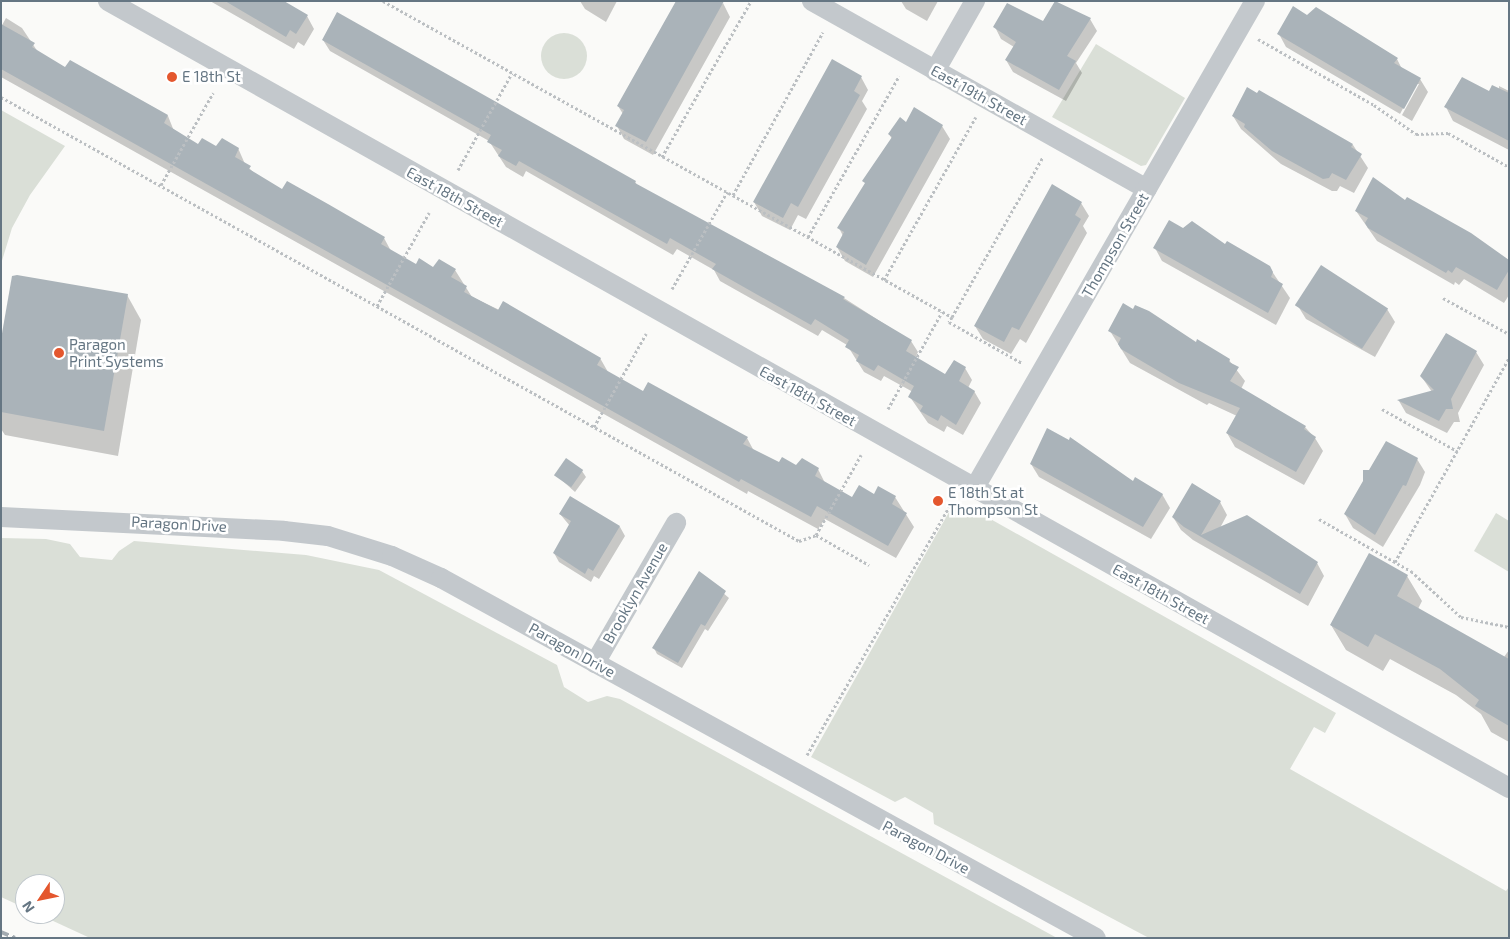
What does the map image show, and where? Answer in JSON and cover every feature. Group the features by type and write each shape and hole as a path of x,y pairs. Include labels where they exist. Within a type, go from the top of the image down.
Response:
{"street":[{"name":"East 18th Street","path":"108,1 1509,788"},
{"name":"East 19th Street","path":"812,1 1147,189"},
{"path":"936,71 975,1"},
{"name":"Thompson Street","path":"974,489 1255,1"},
{"name":"Paragon Drive","path":"1,517 234,527 328,536 392,556 441,578 1096,938"},
{"name":"Brooklyn Avenue","path":"595,663 676,523"}],"path":[{"path":"383,1 952,317"},
{"path":"662,157 751,1"},
{"path":"732,195 826,25"},
{"path":"1256,39 1374,105 1416,134 1448,133 1509,167"},
{"path":"808,237 903,68"},
{"path":"458,170 512,73"},
{"path":"160,185 213,93"},
{"path":"1,97 799,541 816,535 861,456"},
{"path":"884,280 979,112"},
{"path":"1027,366 949,322 1046,150"},
{"path":"672,290 727,192"},
{"path":"377,306 429,213"},
{"path":"1443,298 1509,334"},
{"path":"888,409 942,312"},
{"path":"594,427 646,334"},
{"path":"1395,562 1509,358"},
{"path":"1382,409 1457,451"},
{"path":"806,758 950,505"},
{"path":"1319,519 1418,577 1461,618 1509,628"},
{"path":"816,535 869,565"}],"shaded area":[{"path":"560,33 568,33 577,37 583,43 587,56 583,69 577,75 568,79 560,79 551,75 545,69 541,60 541,52 545,43 551,37"},
{"path":"1096,44 1185,98 1146,165 1141,166 1052,117"},
{"path":"1,110 65,146 30,195 12,228 1,264"},
{"path":"953,505 978,512 1336,713 1325,733 1314,727 1290,769 1506,891 1509,887 1509,938 1149,938 934,824 933,813 905,797 895,802 811,757"},
{"path":"1496,513 1509,521 1509,572 1474,551"},
{"path":"1,538 46,539 70,544 80,557 112,560 119,551 134,541 306,555 379,570 557,665 564,687 588,702 607,696 620,699 1057,938 90,938 60,924 65,924 65,874 15,874 15,903 1,897"}],"building":[{"path":"225,1 284,1 308,15 296,34 290,30 286,37"},
{"path":"676,1 724,1 646,142 615,126 624,110 617,106"},
{"path":"1055,1 1091,18 1067,56 1076,61 1059,90 1005,60 1016,42 993,27 1007,3 1043,21"},
{"path":"1293,6 1307,15 1316,7 1398,58 1394,63 1421,78 1404,109 1277,34"},
{"path":"337,12 636,181 635,183 845,297 843,299 912,340 906,351 945,374 954,360 966,367 959,381 975,391 956,425 941,415 938,421 920,411 923,406 908,397 914,386 878,365 874,371 856,361 859,355 845,347 849,340 815,319 811,325 712,269 716,264 670,238 667,244 519,161 516,166 498,156 502,150 487,142 491,135 322,40"},
{"path":"1,24 35,43 32,47 65,67 70,60 168,115 164,123 198,144 202,138 216,146 222,138 239,148 235,157 251,166 249,169 282,189 287,181 328,204 385,237 381,244 416,264 419,258 433,267 439,259 456,269 451,277 467,286 464,292 498,310 503,301 601,358 597,365 643,391 648,382 748,437 743,444 779,462 782,457 796,465 802,458 819,468 815,476 852,497 859,485 874,494 878,486 896,496 892,504 907,513 888,546 817,506 811,517 741,479 739,482 1,69"},
{"path":"832,59 862,76 854,91 860,95 798,207 791,203 783,218 753,202"},
{"path":"1462,77 1489,91 1492,85 1509,93 1509,141 1444,107"},
{"path":"1247,87 1257,93 1259,90 1353,144 1351,147 1362,154 1346,180 1332,173 1329,178 1323,179 1272,151 1244,127 1245,124 1232,116"},
{"path":"914,107 943,125 866,265 836,247 844,232 837,228 865,183 862,181 892,137 888,134 900,117 906,122"},
{"path":"1373,177 1405,200 1407,197 1471,233 1509,260 1509,270 1497,290 1456,267 1452,273 1448,270 1446,273 1368,228 1365,223 1368,218 1355,211"},
{"path":"1052,184 1082,202 1075,215 1081,219 1019,330 1012,327 1004,342 974,326"},
{"path":"1169,220 1183,228 1192,221 1225,244 1227,241 1270,266 1273,272 1271,277 1283,284 1268,313 1153,248"},
{"path":"1321,265 1388,309 1362,349 1295,305"},
{"path":"17,275 128,294 104,431 1,412 1,339 12,276"},
{"path":"1123,303 1133,309 1135,305 1149,311 1196,342 1197,339 1230,359 1229,362 1239,367 1230,381 1306,426 1304,429 1316,437 1296,472 1226,433 1240,408 1179,383 1121,349 1118,344 1121,338 1108,331"},
{"path":"1446,333 1477,351 1451,399 1453,409 1446,409 1439,421 1397,400 1434,390 1420,376"},
{"path":"1047,428 1069,440 1070,437 1133,481 1135,477 1163,494 1143,527 1030,464"},
{"path":"1386,441 1418,458 1406,486 1403,485 1375,535 1344,514 1363,481 1363,470 1369,470"},
{"path":"566,458 583,470 571,487 554,475"},
{"path":"1192,483 1221,501 1201,535 1247,515 1318,562 1300,594 1184,527 1172,517"},
{"path":"570,496 620,526 593,571 588,568 585,574 553,553 571,521 559,514"},
{"path":"1369,553 1408,575 1397,596 1509,659 1509,726 1475,706 1479,700 1440,669 1375,634 1368,647 1330,625"},
{"path":"699,571 726,591 705,626 701,624 678,663 652,648"}],"railway":[{"path":"1,932 15,938"}],"place":[{"name":"E 18th St","path":"172,77"},
{"name":"Paragon Print Systems","path":"59,353"},
{"name":"E 18th St at Thompson St","path":"938,501"}]}
